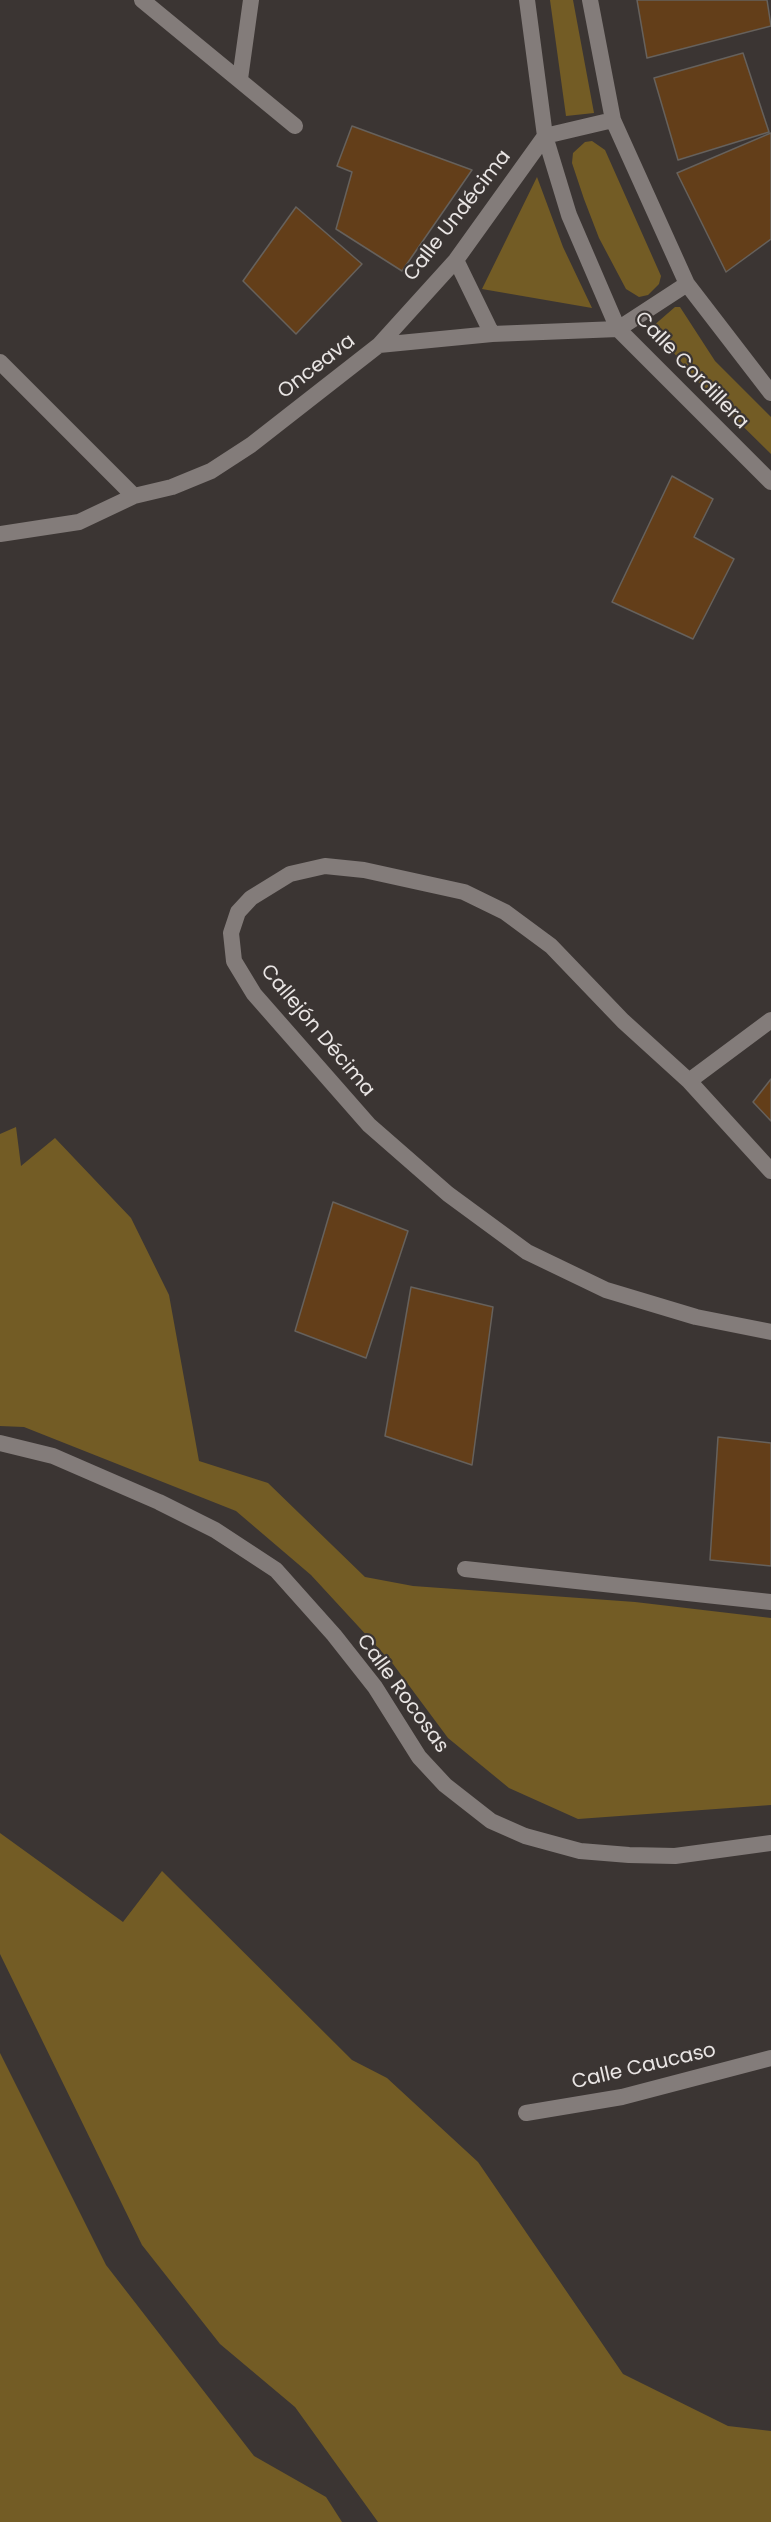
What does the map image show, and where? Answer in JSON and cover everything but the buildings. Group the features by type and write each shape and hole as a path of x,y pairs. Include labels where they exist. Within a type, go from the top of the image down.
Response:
{"street":[{"path":"142,0 295,126"},
{"path":"240,79 251,0"},
{"name":"Calle Cordillera","path":"527,0 545,136 569,214 618,329 771,482"},
{"path":"590,0 613,120 687,284 771,393"},
{"path":"545,136 613,120"},
{"name":"Calle Undécima","path":"379,345 456,260 545,136"},
{"path":"456,260 492,334"},
{"path":"618,329 687,284"},
{"name":"Onceava","path":"0,534 79,522 134,496 172,487 211,471 252,445 379,345 492,334 618,329"},
{"path":"0,362 134,496"},
{"name":"Callejón Décima","path":"771,1171 689,1081 623,1021 551,946 505,912 464,892 364,870 325,866 290,873 251,898 238,912 231,933 234,961 254,994 369,1125 448,1194 526,1252 606,1290 696,1317 771,1332"},
{"path":"689,1081 771,1020"},
{"name":"Calle Rocosas","path":"0,1443 53,1456 159,1502 215,1530 276,1570 334,1635 375,1687 419,1757 445,1785 491,1821 525,1836 580,1851 629,1855 675,1856 771,1843"},
{"path":"465,1569 771,1602"},
{"name":"Calle Caucaso","path":"526,2113 622,2097 771,2058"}],"shaded area":[{"path":"550,0 573,0 594,113 566,116"},
{"path":"592,141 605,150 661,276 659,284 648,295 639,297 626,289 599,238 584,199 572,163 573,153 585,142"},
{"path":"537,177 563,247 592,308 482,289"},
{"path":"675,307 680,307 715,361 771,417 771,454 700,384 652,327"},
{"path":"16,1127 21,1166 55,1138 131,1218 169,1295 199,1461 268,1483 365,1577 413,1586 635,1602 771,1618 771,1805 578,1819 509,1788 448,1738 393,1664 311,1575 236,1511 24,1427 0,1426 0,1134"},
{"path":"0,1833 123,1922 162,1871 352,2060 387,2078 478,2162 623,2374 728,2426 771,2431 771,2522 378,2522 295,2407 220,2344 142,2245 0,1954"},
{"path":"0,2053 106,2265 254,2456 326,2497 342,2522 0,2522"}]}
